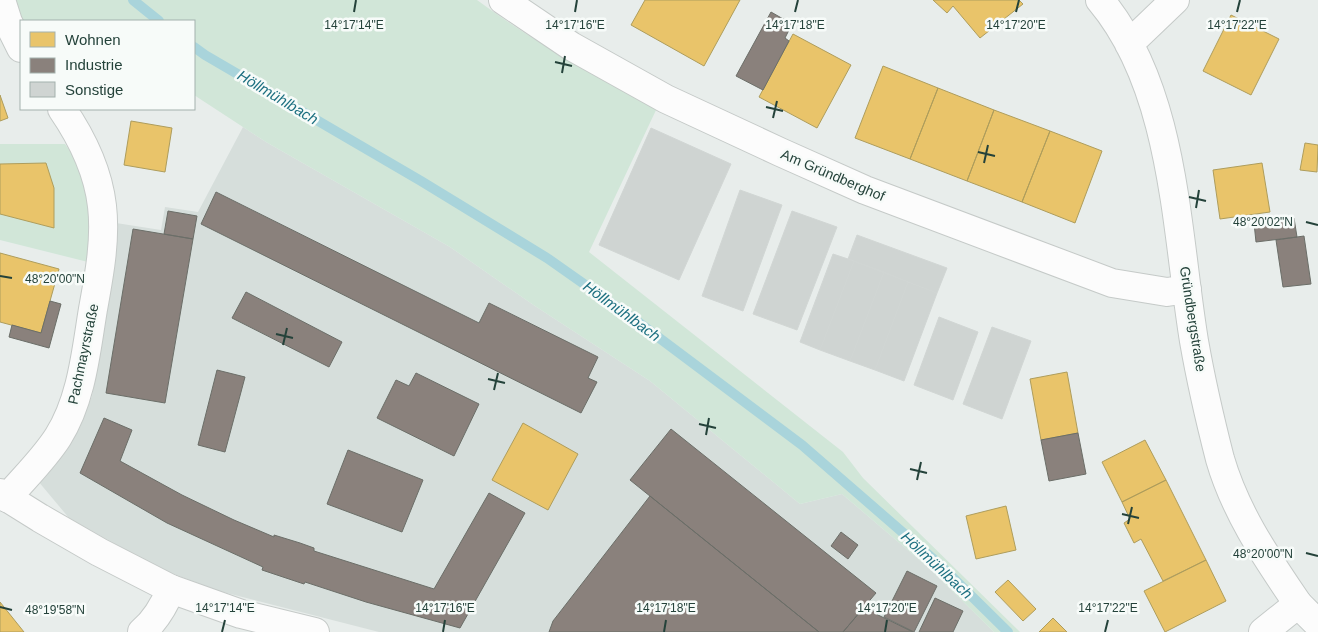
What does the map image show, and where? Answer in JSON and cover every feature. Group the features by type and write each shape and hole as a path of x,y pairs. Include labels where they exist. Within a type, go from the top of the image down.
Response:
{"street":[{"path":"1,0 8,22 20,46"},
{"name":"Am Gründberghof","path":"503,0 571,46 666,99 865,190 1112,283 1167,292 1187,289"},
{"name":"Gründbergstraße","path":"1100,0 1129,44 1146,78 1159,123 1173,194 1194,341 1221,461 1233,496 1252,536 1298,604 1318,624"},
{"path":"1129,44 1174,0"},
{"name":"Pachmayrstraße","path":"63,110 78,132 85,147 100,192 102,231 97,287 85,357 70,414 58,437 4,496 99,552 171,589 241,614 315,632"},
{"path":"142,632 152,623 164,605 171,589"},
{"path":"1263,632 1298,604"}],"shaded area":[{"path":"243,127 450,247 535,306 650,381 800,504 842,494 930,569 994,632 379,632 219,591 158,568 69,518 38,481 80,427 92,396 105,324 116,223 161,230 165,207 198,212"}],"green space":[{"path":"12,0 477,0 542,44 657,108 589,252 843,452 863,478 1020,632 994,632 930,569 842,494 800,504 650,381 535,306 450,247 266,142 195,96 195,20 21,20"},
{"path":"0,144 65,144 80,167 88,190 91,238 88,262 0,240"}],"building: Wohnen":[{"path":"645,0 740,0 704,66 631,25"},
{"path":"933,0 1019,0 1023,4 980,38 953,6 947,13"},
{"path":"1231,15 1279,39 1251,95 1203,71"},
{"path":"793,34 851,65 817,128 759,97"},
{"path":"883,66 938,88 910,159 855,138"},
{"path":"938,88 994,110 967,181 910,159"},
{"path":"0,95 8,118 0,121"},
{"path":"994,110 1050,131 1022,202 967,181"},
{"path":"131,121 172,128 165,172 124,165"},
{"path":"1050,131 1102,151 1075,223 1022,202"},
{"path":"1305,143 1318,145 1317,172 1300,170"},
{"path":"46,163 54,188 54,228 0,214 0,164"},
{"path":"1262,163 1270,212 1220,219 1213,170"},
{"path":"0,253 59,269 41,333 0,322"},
{"path":"1067,372 1078,433 1041,440 1030,379"},
{"path":"523,423 578,454 548,510 492,480"},
{"path":"1145,440 1166,480 1122,502 1102,462"},
{"path":"1166,480 1206,560 1163,581 1141,539 1134,543 1124,523 1130,519 1122,502"},
{"path":"1006,506 1016,550 976,559 966,516"},
{"path":"1206,560 1226,601 1165,632 1144,591"},
{"path":"1008,580 1036,609 1023,621 995,592"},
{"path":"0,602 24,632 0,632"},
{"path":"1053,618 1067,632 1039,632"}],"building: Industrie":[{"path":"771,12 792,24 785,38 789,41 763,90 736,76"},
{"path":"216,192 479,323 489,303 598,357 588,378 597,382 581,413 201,224"},
{"path":"168,211 197,216 193,239 164,234"},
{"path":"1294,218 1297,237 1256,242 1254,223"},
{"path":"133,229 193,239 165,403 106,393"},
{"path":"1304,236 1311,284 1283,287 1276,240"},
{"path":"246,292 342,342 329,367 232,318"},
{"path":"50,301 61,304 49,348 9,337 12,325 41,333"},
{"path":"217,370 245,377 225,452 198,445"},
{"path":"416,373 479,404 454,456 377,418 396,380 409,386"},
{"path":"104,418 132,430 120,461 182,495 274,537 274,535 300,543 314,548 314,551 434,589 489,493 525,513 460,628 366,602 305,582 304,584 262,570 263,567 167,523 80,473"},
{"path":"671,429 876,593 843,632 819,632 630,480"},
{"path":"1078,433 1086,474 1049,481 1041,440"},
{"path":"348,450 423,480 402,532 327,504"},
{"path":"650,496 819,632 549,632 553,621"},
{"path":"841,532 858,545 848,559 831,546"},
{"path":"907,571 937,586 914,632 884,617"},
{"path":"935,598 963,611 953,632 919,632"},
{"path":"866,605 878,615 913,632 843,632"}],"building: Sonstige":[{"path":"651,128 731,164 679,280 599,245"},
{"path":"740,190 782,205 743,311 702,296"},
{"path":"792,211 837,227 797,330 753,314"},
{"path":"857,235 947,268 937,293 848,259"},
{"path":"833,254 854,261 820,350 800,342"},
{"path":"854,261 884,272 850,361 820,350"},
{"path":"884,272 908,282 875,370 850,361"},
{"path":"908,282 937,293 904,381 875,370"},
{"path":"939,317 978,332 953,400 914,385"},
{"path":"992,327 1031,341 1002,419 963,404"}],"waterway":[{"name":"Höllmühlbach","path":"133,0 158,20"},
{"name":"Höllmühlbach","path":"195,48 547,258 638,322 802,445 939,564 1008,632"}]}
